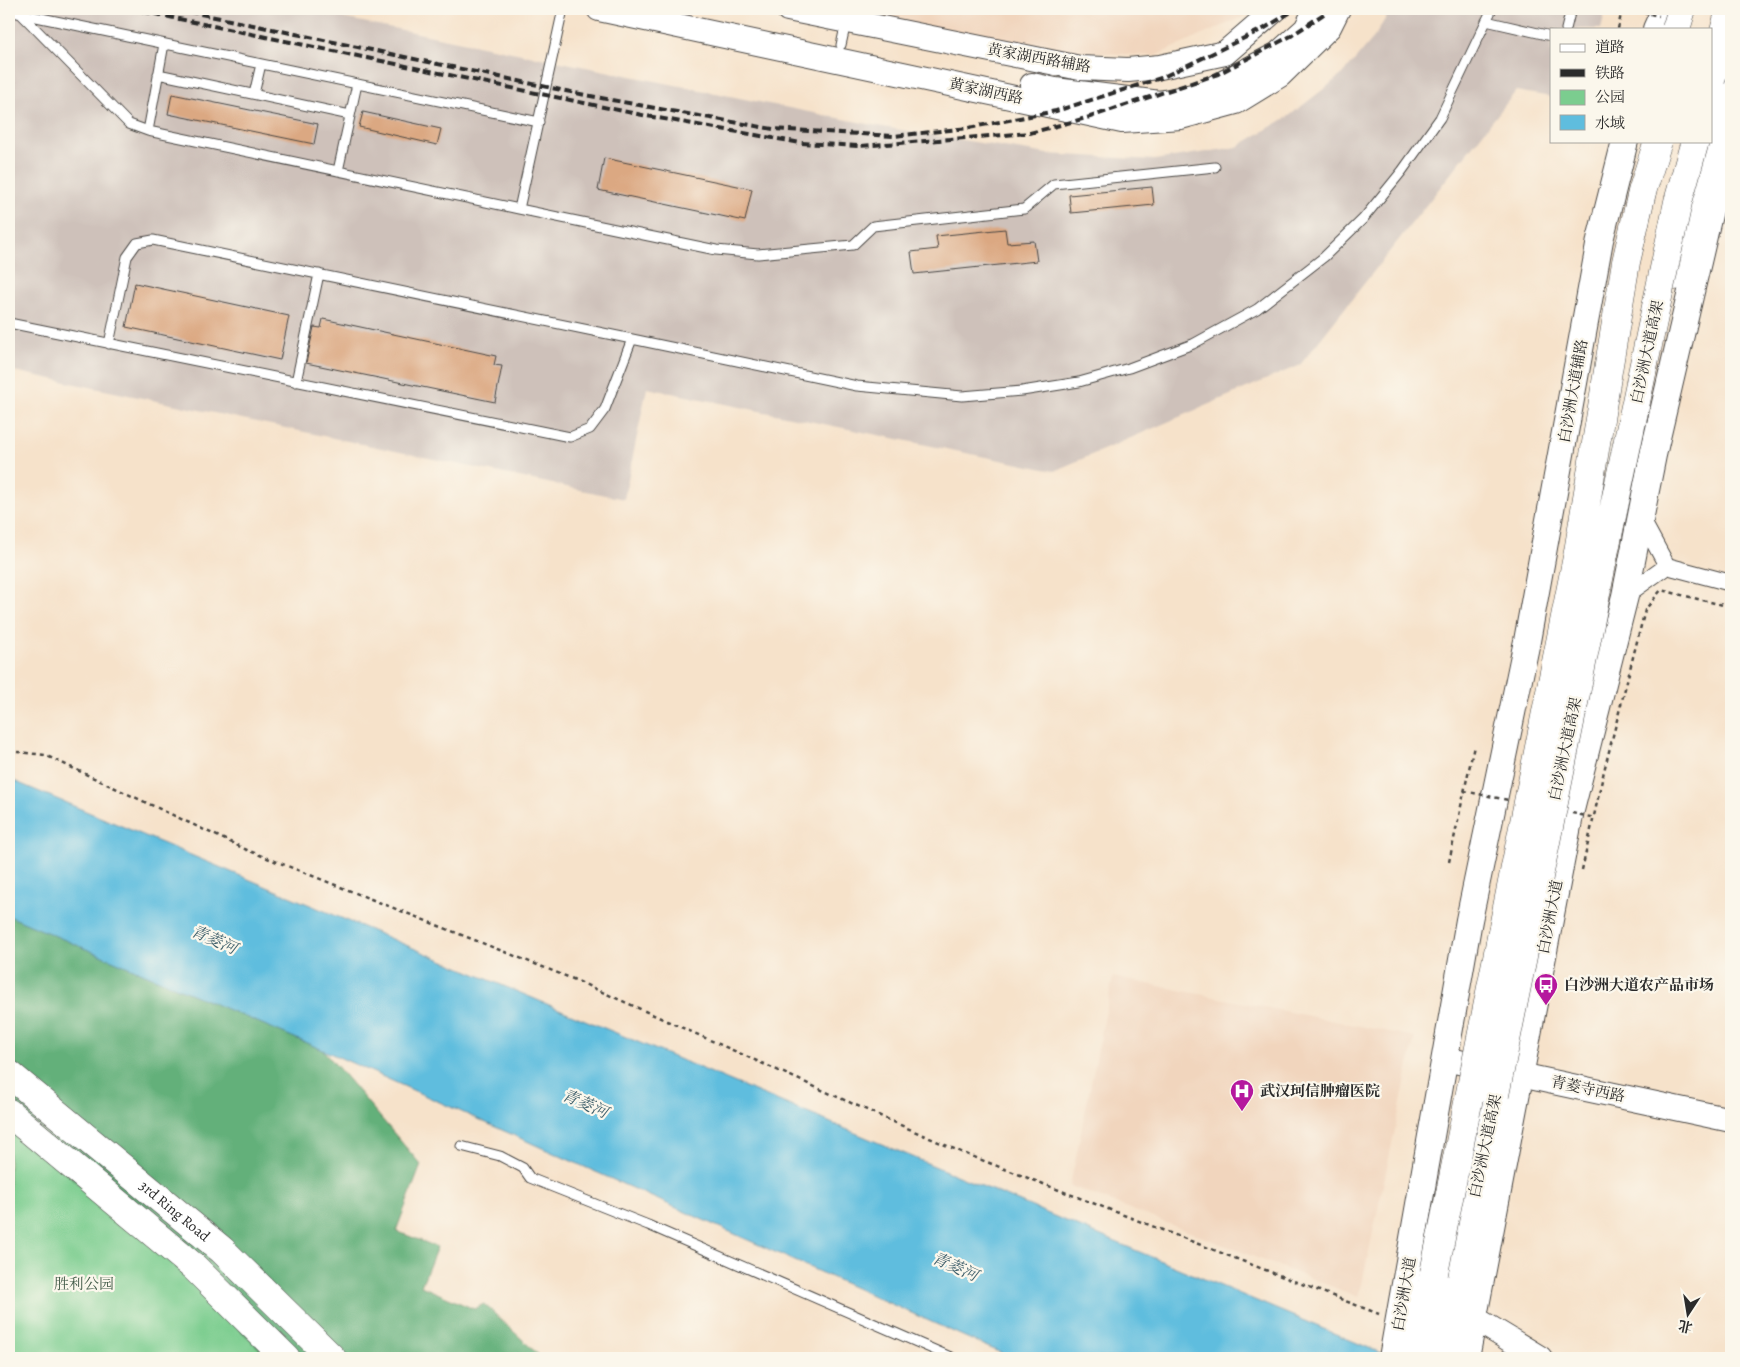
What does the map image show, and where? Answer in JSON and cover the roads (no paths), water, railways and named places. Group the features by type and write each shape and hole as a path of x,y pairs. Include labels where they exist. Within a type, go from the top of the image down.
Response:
{"highway":[{"path":"1676,28 1682,9"},
{"path":"1692,28 1698,9"},
{"path":"1712,76 1730,9"},
{"path":"1712,128 1731,54"},
{"path":"1626,262 1631,188 1644,142"},
{"name":"白沙洲大道高架","path":"1417,1358 1578,552 1626,262 1642,192 1658,142"},
{"name":"白沙洲大道高架","path":"1441,1358 1678,202 1695,142"},
{"path":"1604,559 1709,142"},
{"name":"3rd Ring Road","path":"9,1074 222,1250 332,1358"},
{"name":"3rd Ring Road","path":"9,1113 194,1267 286,1358"}],"main road":[{"name":"黄家湖西路","path":"599,9 1122,121 1181,117 1236,102 1280,74 1329,27 1338,9"},
{"name":"黄家湖西路","path":"669,9 1055,90 1160,103 1202,94 1278,54 1306,29 1316,9"},
{"name":"黄家湖西路辅路","path":"788,9 848,15 1080,68 1128,70 1160,67 1225,53 1276,9"},
{"path":"1656,28 1665,9"},
{"path":"1625,596 1653,454 1731,120"},
{"name":"白沙洲大道辅路","path":"1527,641 1600,240 1625,142"},
{"name":"白沙洲大道","path":"1466,1358 1571,810 1625,596"},
{"name":"白沙洲大道","path":"1396,1338 1469,920 1527,641"},
{"name":"青菱寺西路","path":"1445,1059 1731,1120"},
{"path":"1474,1318 1540,1358"}],"street":[{"path":"1641,518 1667,566 1731,583"},
{"path":"1625,596 1667,566"}],"lane":[{"path":"519,209 563,9"},
{"path":"108,344 127,258 138,243 153,240 857,386 962,396 1022,391 1079,382 1128,368 1193,344 1257,309 1324,257 1363,220 1402,171 1440,118 1492,9"},
{"path":"1566,28 1571,9"},
{"path":"9,11 538,122"},
{"path":"21,14 130,124 148,131 716,250 758,254 853,244 873,226 1024,209 1054,184 1215,167"},
{"path":"841,46 848,15"},
{"path":"1486,21 1550,36"},
{"path":"148,131 164,44"},
{"path":"254,94 261,64"},
{"path":"158,74 350,115"},
{"path":"338,171 357,84"},
{"path":"296,382 319,274"},
{"path":"9,323 570,437 590,428 606,409 632,339"},
{"path":"461,1146 500,1156 523,1168 530,1178 648,1225 954,1358"}],"water":[{"name":"青菱河","path":"9,779 1393,1358 1012,1358 323,1050 9,916"}],"railway":[{"path":"131,9 647,116 801,143 860,146 1030,133 1090,117 1218,74 1291,36 1331,9"},
{"path":"177,9 585,95 682,113 773,129 894,136 968,128 1056,111 1161,78 1265,28 1296,9"}],"place":[{"name":"白沙洲大道农产品市场","path":"1546,1006"},
{"name":"武汉珂信肿瘤医院","path":"1242,1112"}],"park label":[{"name":"胜利公园","path":"84,1284"}]}
